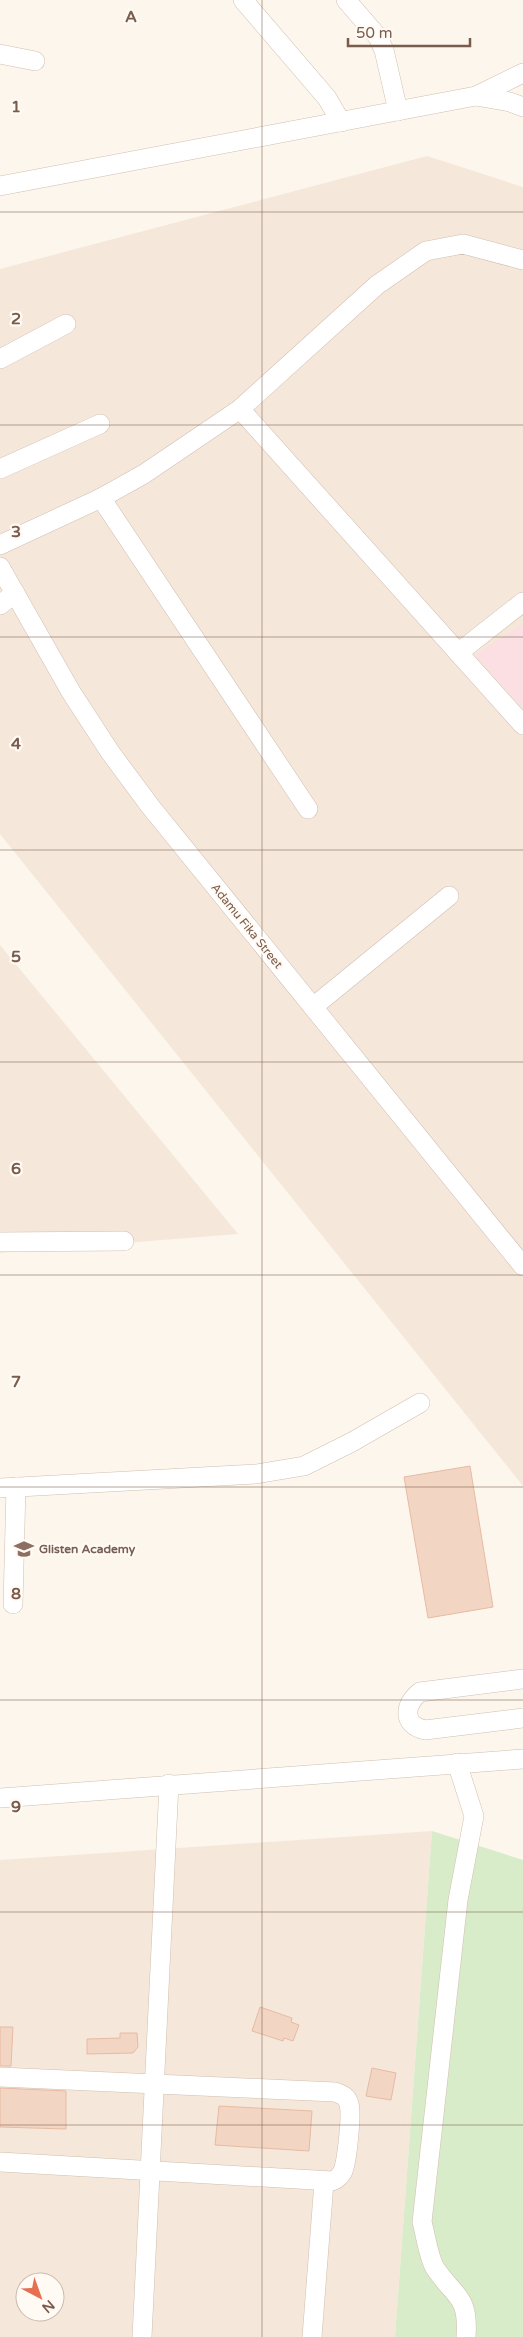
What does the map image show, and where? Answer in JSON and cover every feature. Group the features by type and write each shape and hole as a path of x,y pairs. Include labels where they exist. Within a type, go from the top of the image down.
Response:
{"street":[{"path":"243,0 322,91 342,122"},
{"path":"346,0 378,37 384,50 398,111"},
{"path":"0,54 36,61"},
{"path":"0,186 476,96 523,73"},
{"path":"476,96 510,102 523,107"},
{"path":"0,545 100,498 144,474 240,409 377,285 426,251 463,244 523,260"},
{"path":"0,360 66,324"},
{"path":"240,409 523,725"},
{"path":"0,469 100,424"},
{"path":"100,498 308,809"},
{"name":"Adamu Fika Street","path":"0,567 71,692 110,752 150,806 523,1266"},
{"path":"0,605 15,593"},
{"path":"458,653 523,602"},
{"path":"313,1007 449,896"},
{"path":"0,1242 124,1241"},
{"path":"13,1604 8,1488 256,1474 304,1466 352,1442 420,1403"},
{"path":"523,1679 420,1692 412,1698 408,1707 410,1720 416,1728 425,1730 523,1718"},
{"path":"0,1798 523,1759"},
{"path":"457,1763 474,1816 458,1900 422,2222 434,2266 462,2300 467,2317 466,2337"},
{"path":"142,2337 169,1784"},
{"path":"0,2077 335,2092 344,2095 349,2103 350,2115 344,2168 338,2178 324,2182 0,2162"},
{"path":"312,2337 324,2182"}],"shaded area":[{"path":"427,156 523,187 523,1486 0,834 0,269"},
{"path":"523,624 523,709 475,655"},
{"path":"0,945 238,1234 0,1253"},
{"path":"432,1831 395,2337 0,2337 0,1860"}],"green space":[{"path":"432,1831 523,1860 523,2337 395,2337"}],"building":[{"path":"470,1466 493,1607 428,1618 404,1477"},
{"path":"260,2007 292,2018 291,2022 299,2025 293,2041 284,2038 283,2041 252,2031"},
{"path":"0,2027 13,2027 11,2066 0,2066"},
{"path":"120,2033 137,2033 138,2047 133,2053 87,2054 87,2039 120,2038"},
{"path":"372,2068 396,2073 391,2100 366,2096"},
{"path":"0,2088 66,2091 66,2129 0,2127"},
{"path":"219,2106 312,2111 309,2151 215,2145"}],"place":[{"name":"Glisten Academy","path":"24,1549"}]}
